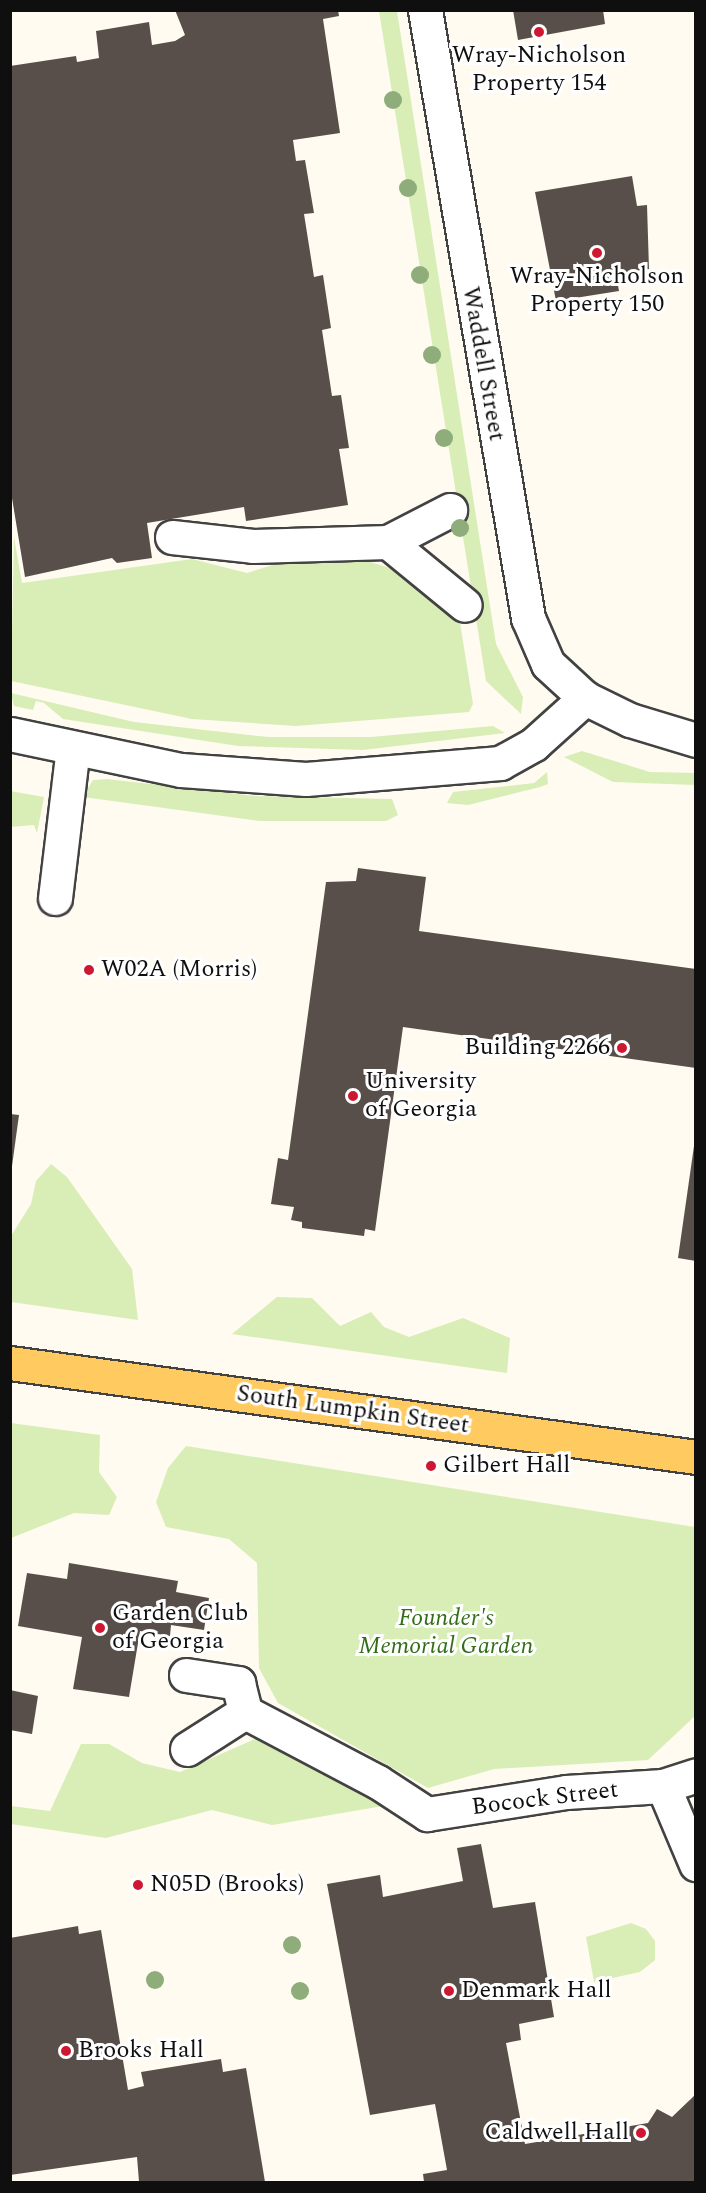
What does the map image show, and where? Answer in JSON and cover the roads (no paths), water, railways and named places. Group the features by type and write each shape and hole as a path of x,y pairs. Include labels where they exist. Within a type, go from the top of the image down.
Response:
{"main road":[{"name":"South Lumpkin Street","path":"10,1363 696,1457"}],"street":[{"name":"Waddell Street","path":"425,10 528,618 548,664 585,698 630,720 692,738"},
{"path":"172,537 253,546 388,542 450,510"},
{"path":"388,542 465,604"},
{"path":"10,734 180,770 306,779 500,763 534,744 585,698"},
{"path":"55,898 72,748"},
{"path":"186,1675 238,1683 245,1712 187,1749"},
{"name":"Bocock Street","path":"245,1712 378,1782 427,1815 566,1792 663,1786 696,1775"},
{"path":"663,1786 696,1864"}],"place":[{"name":"Wray-Nicholson Property 154","path":"539,32"},
{"name":"Wray-Nicholson Property 150","path":"597,253"},
{"name":"W02A (Morris)","path":"89,970"},
{"name":"Building 2266","path":"622,1048"},
{"name":"University of Georgia","path":"353,1096"},
{"name":"Gilbert Hall","path":"431,1466"},
{"name":"Garden Club of Georgia","path":"100,1628"},
{"name":"N05D (Brooks)","path":"138,1885"},
{"name":"Denmark Hall","path":"449,1991"},
{"name":"Brooks Hall","path":"66,2051"},
{"name":"Caldwell Hall","path":"641,2133"}],"park label":[{"name":"Founder's Memorial Garden","path":"446,1633"}]}
